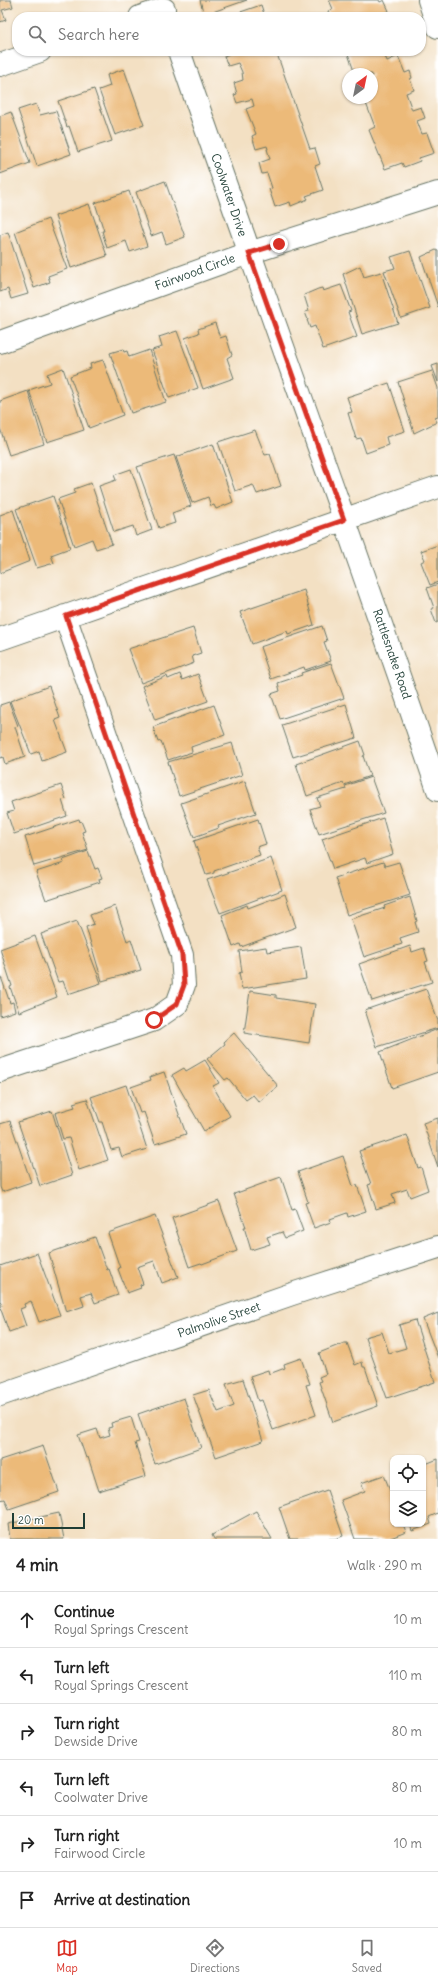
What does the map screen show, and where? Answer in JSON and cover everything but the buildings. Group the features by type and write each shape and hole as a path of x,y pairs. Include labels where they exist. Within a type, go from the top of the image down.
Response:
{"street":[{"path":"429,0 438,27"},
{"path":"0,65 26,56"},
{"name":"Coolwater Drive","path":"181,56 344,520"},
{"name":"Fairwood Circle","path":"0,342 249,253 438,193"},
{"path":"0,639 438,487"},
{"name":"Rattlesnake Road","path":"344,520 378,611 438,790"},
{"path":"0,1071 154,1020 177,1004 184,985 182,955 66,616"},
{"name":"Palmolive Street","path":"0,1395 285,1297 438,1247"}],"route":[{"path":"154,1020 177,1004 184,985 182,955 66,616 344,520 249,253 279,244"}]}
